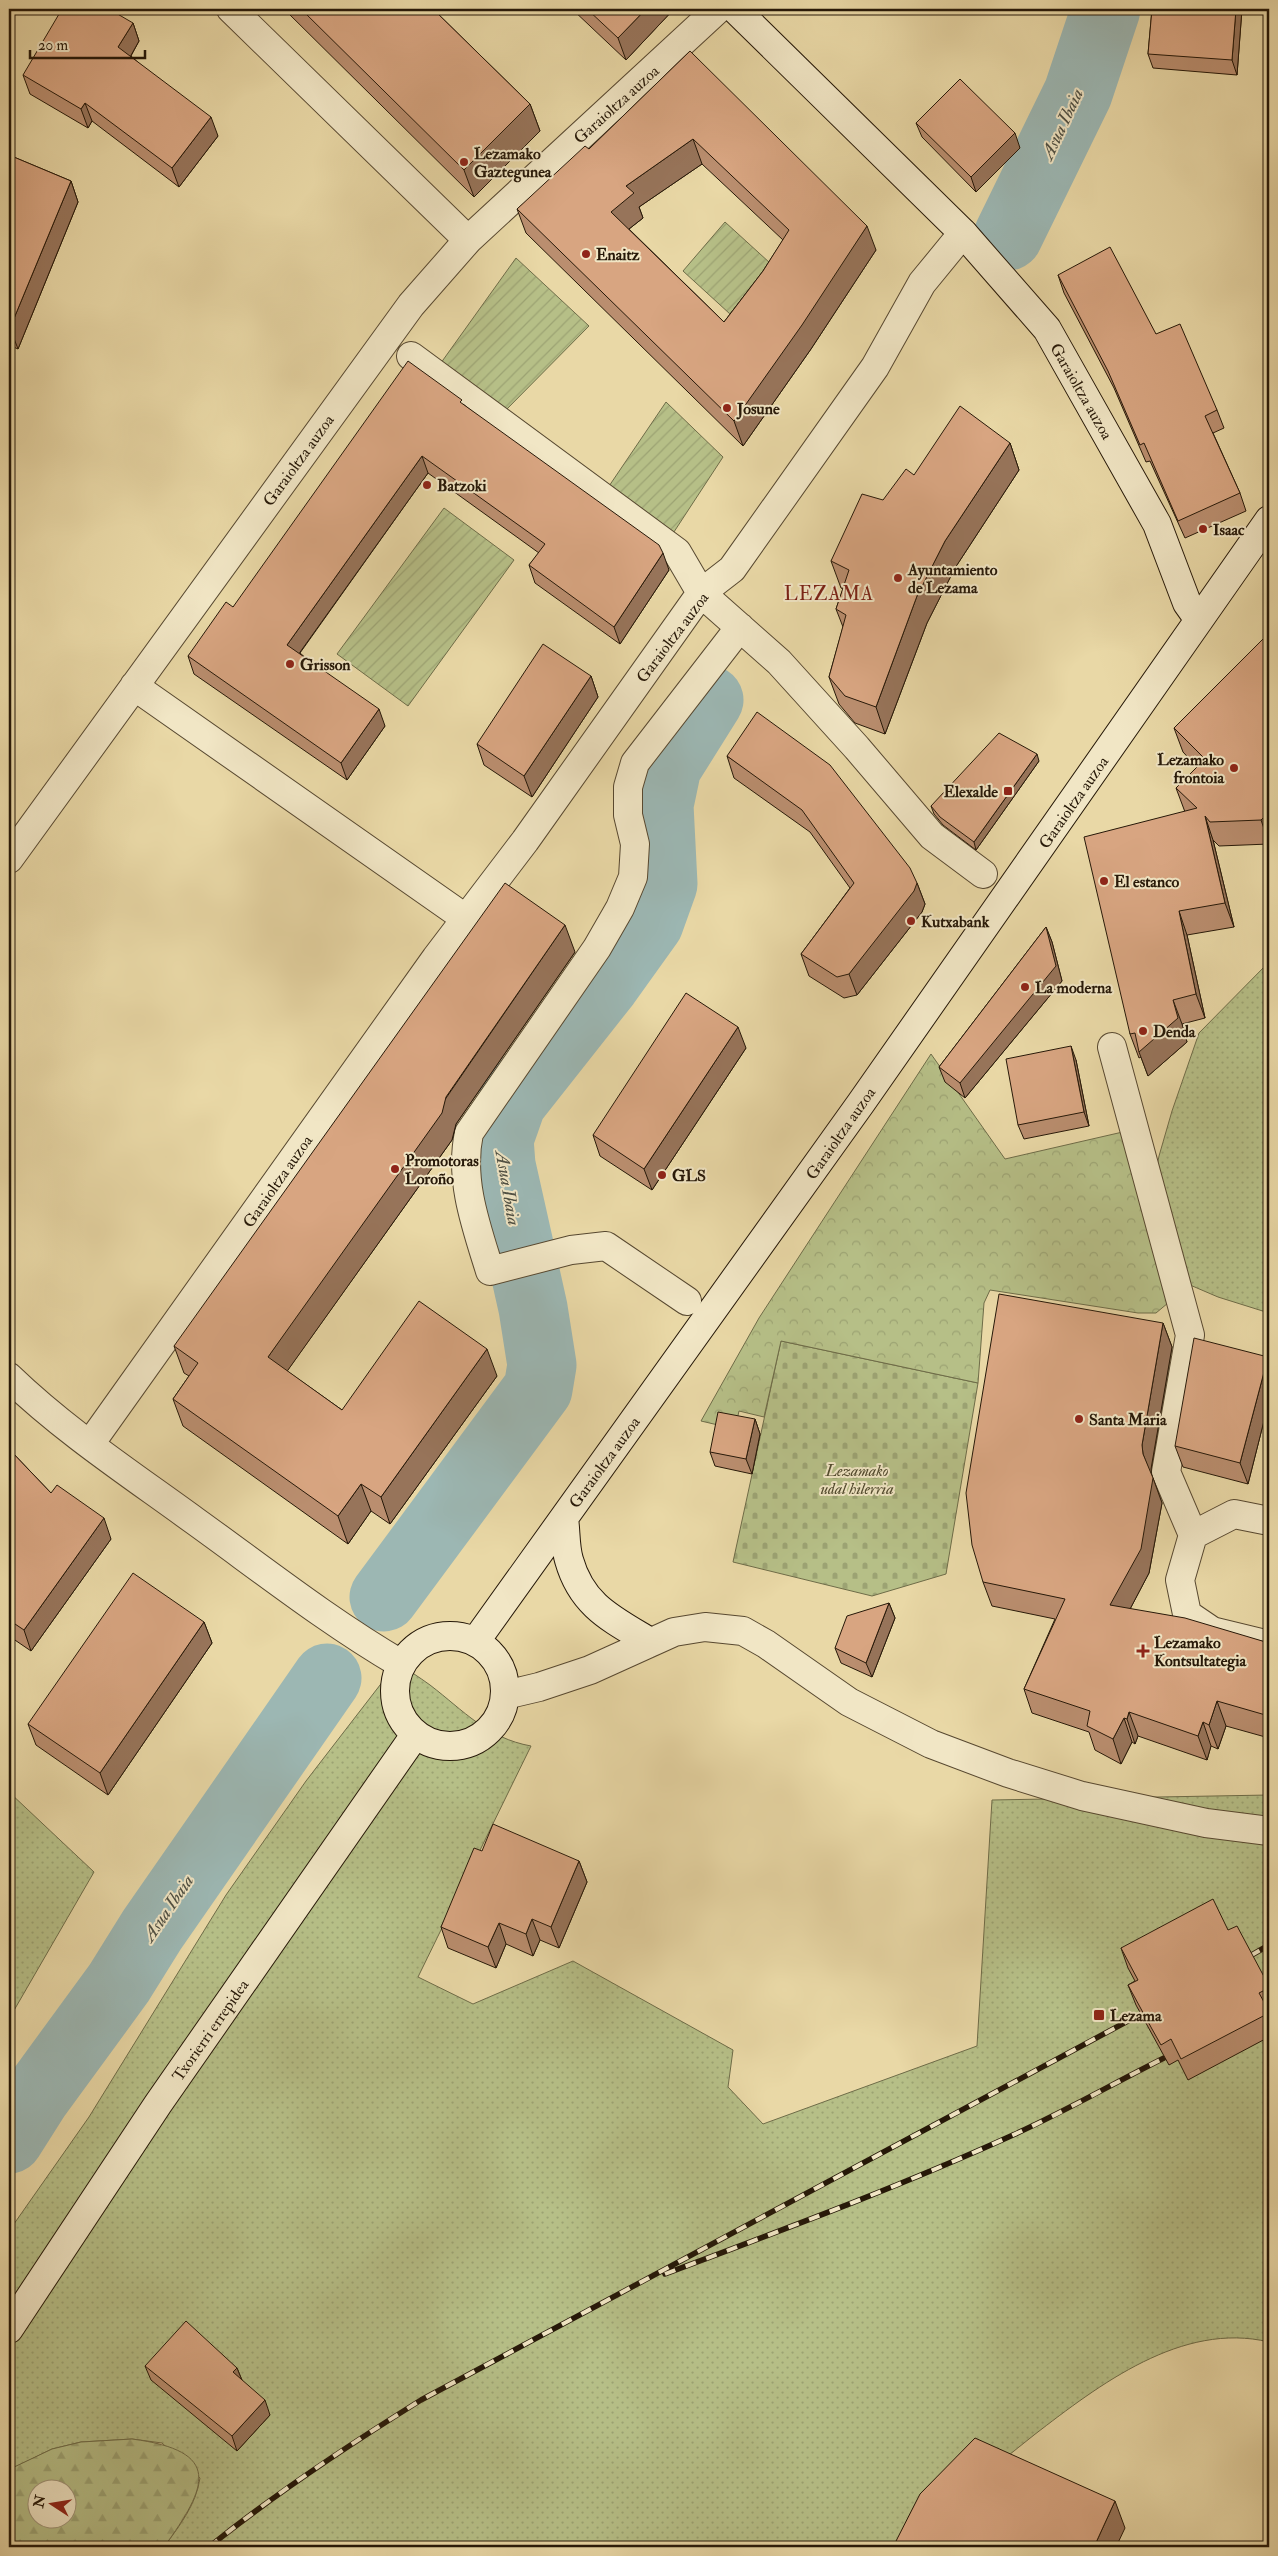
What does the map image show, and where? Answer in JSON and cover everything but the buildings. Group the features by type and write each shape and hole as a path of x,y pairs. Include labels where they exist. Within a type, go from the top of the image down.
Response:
{"street":[{"path":"231,9 468,240"},
{"name":"Garaioltza auzoa","path":"9,859 411,306 468,240 718,9"},
{"name":"Garaioltza auzoa","path":"735,9 963,233 1047,330 1157,524 1186,603 1199,620"},
{"name":"Garaioltza auzoa","path":"90,1444 466,918 525,841 701,593 732,568 875,367 922,283 963,233"},
{"path":"411,356 677,552 701,593 779,662 857,748 932,836 983,874"},
{"name":"Garaioltza auzoa","path":"475,1642 861,1103 1269,520"},
{"path":"687,1301 606,1246 571,1250 490,1271 476,1226 465,1176 464,1155 469,1133 597,948 620,908 633,877 635,844 628,815 628,787 636,763 740,627"},
{"path":"134,686 466,918"},
{"path":"1112,1047 1190,1335 1166,1472 1193,1535 1180,1580 1187,1614 1212,1631 1269,1645"},
{"path":"9,1376 33,1400 90,1444 351,1634 401,1664"},
{"path":"1193,1535 1234,1514 1269,1521"},
{"path":"564,1518 568,1559 580,1590 606,1616 650,1642"},
{"path":"505,1695 539,1687 590,1670 674,1632 705,1627 743,1632 766,1644 849,1702 931,1744 1008,1774 1082,1796 1206,1823 1269,1831"},
{"path":"454,1636 475,1642 492,1655 502,1674 505,1695 499,1718 483,1736 461,1746 436,1745 415,1735 402,1720 395,1702 395,1683 401,1664 415,1648 434,1638 454,1636"},
{"name":"Txorierri errepidea","path":"9,2328 158,2104 415,1735"}],"green space":[{"path":"725,222 770,263 730,314 683,271"},
{"path":"516,258 589,326 502,414 438,367"},
{"path":"666,402 723,457 670,538 605,492"},
{"path":"444,508 514,560 408,706 337,654"},
{"path":"1269,962 1269,1313 1218,1297 1176,1279 1150,1201 1159,1156 1172,1111 1199,1033"},
{"path":"931,1054 1005,1159 1127,1131 1168,1303 1156,1313 1138,1313 990,1290 984,1303 978,1383 781,1341 764,1417 739,1411 735,1429 701,1421 759,1318"},
{"name":"Lezamako udal hilerria","path":"781,1341 978,1383 946,1574 872,1596 733,1562"},
{"path":"397,1663 430,1685 465,1714 489,1730 501,1737 531,1746 418,1977 473,2004 573,1961 733,2050 728,2087 763,2124 977,2046 992,1800 1269,1795 1269,2342 1237,2338 1205,2341 1174,2349 1143,2362 1114,2378 1086,2396 1034,2435 900,2547 164,2547 191,2506 200,2478 162,2443 132,2439 81,2442 52,2449 9,2470 9,2231 89,2117 226,1895 306,1781"},
{"path":"9,1792 94,1872 9,2019"},
{"path":"132,2439 161,2445 182,2452 194,2462 199,2475 197,2489 190,2506 164,2547 9,2547 10,2469 52,2449 81,2442"}],"waterway":[{"name":"Asua Ibaia","path":"1008,236 1078,93 1106,9"},
{"name":"Asua Ibaia","path":"384,1597 538,1389 542,1365 533,1308 501,1165 499,1139 512,1102 606,983 649,923 663,884 659,805 667,767 709,700"},
{"name":"Asua Ibaia","path":"9,2139 35,2098 119,1983 152,1930 327,1678"}],"railway":[{"path":"1250,1956 1269,1945"},
{"path":"209,2547 312,2470 421,2400 1141,2014"},
{"path":"665,2274 840,2208 970,2154 1051,2117 1164,2058"}],"place":[{"name":"Lezamako Gaztegunea","path":"464,162"},
{"name":"Enaitz","path":"586,254"},
{"name":"Josune","path":"727,408"},
{"name":"Batzoki","path":"427,485"},
{"name":"Isaac","path":"1203,529"},
{"name":"Ayuntamiento de Lezama","path":"898,578"},
{"name":"Grisson","path":"290,664"},
{"name":"Lezamako frontoia","path":"1234,768"},
{"name":"Elexalde","path":"1008,791"},
{"name":"El estanco","path":"1104,881"},
{"name":"Kutxabank","path":"911,921"},
{"name":"La moderna","path":"1025,987"},
{"name":"Denda","path":"1143,1031"},
{"name":"Promotoras Loroño","path":"395,1169"},
{"name":"GLS","path":"662,1175"},
{"name":"Santa Maria","path":"1079,1419"},
{"name":"Lezamako Kontsultategia","path":"1143,1651"},
{"name":"Lezama","path":"1099,2015"}],"district":[{"name":"LEZAMA","path":"829,593"}]}
